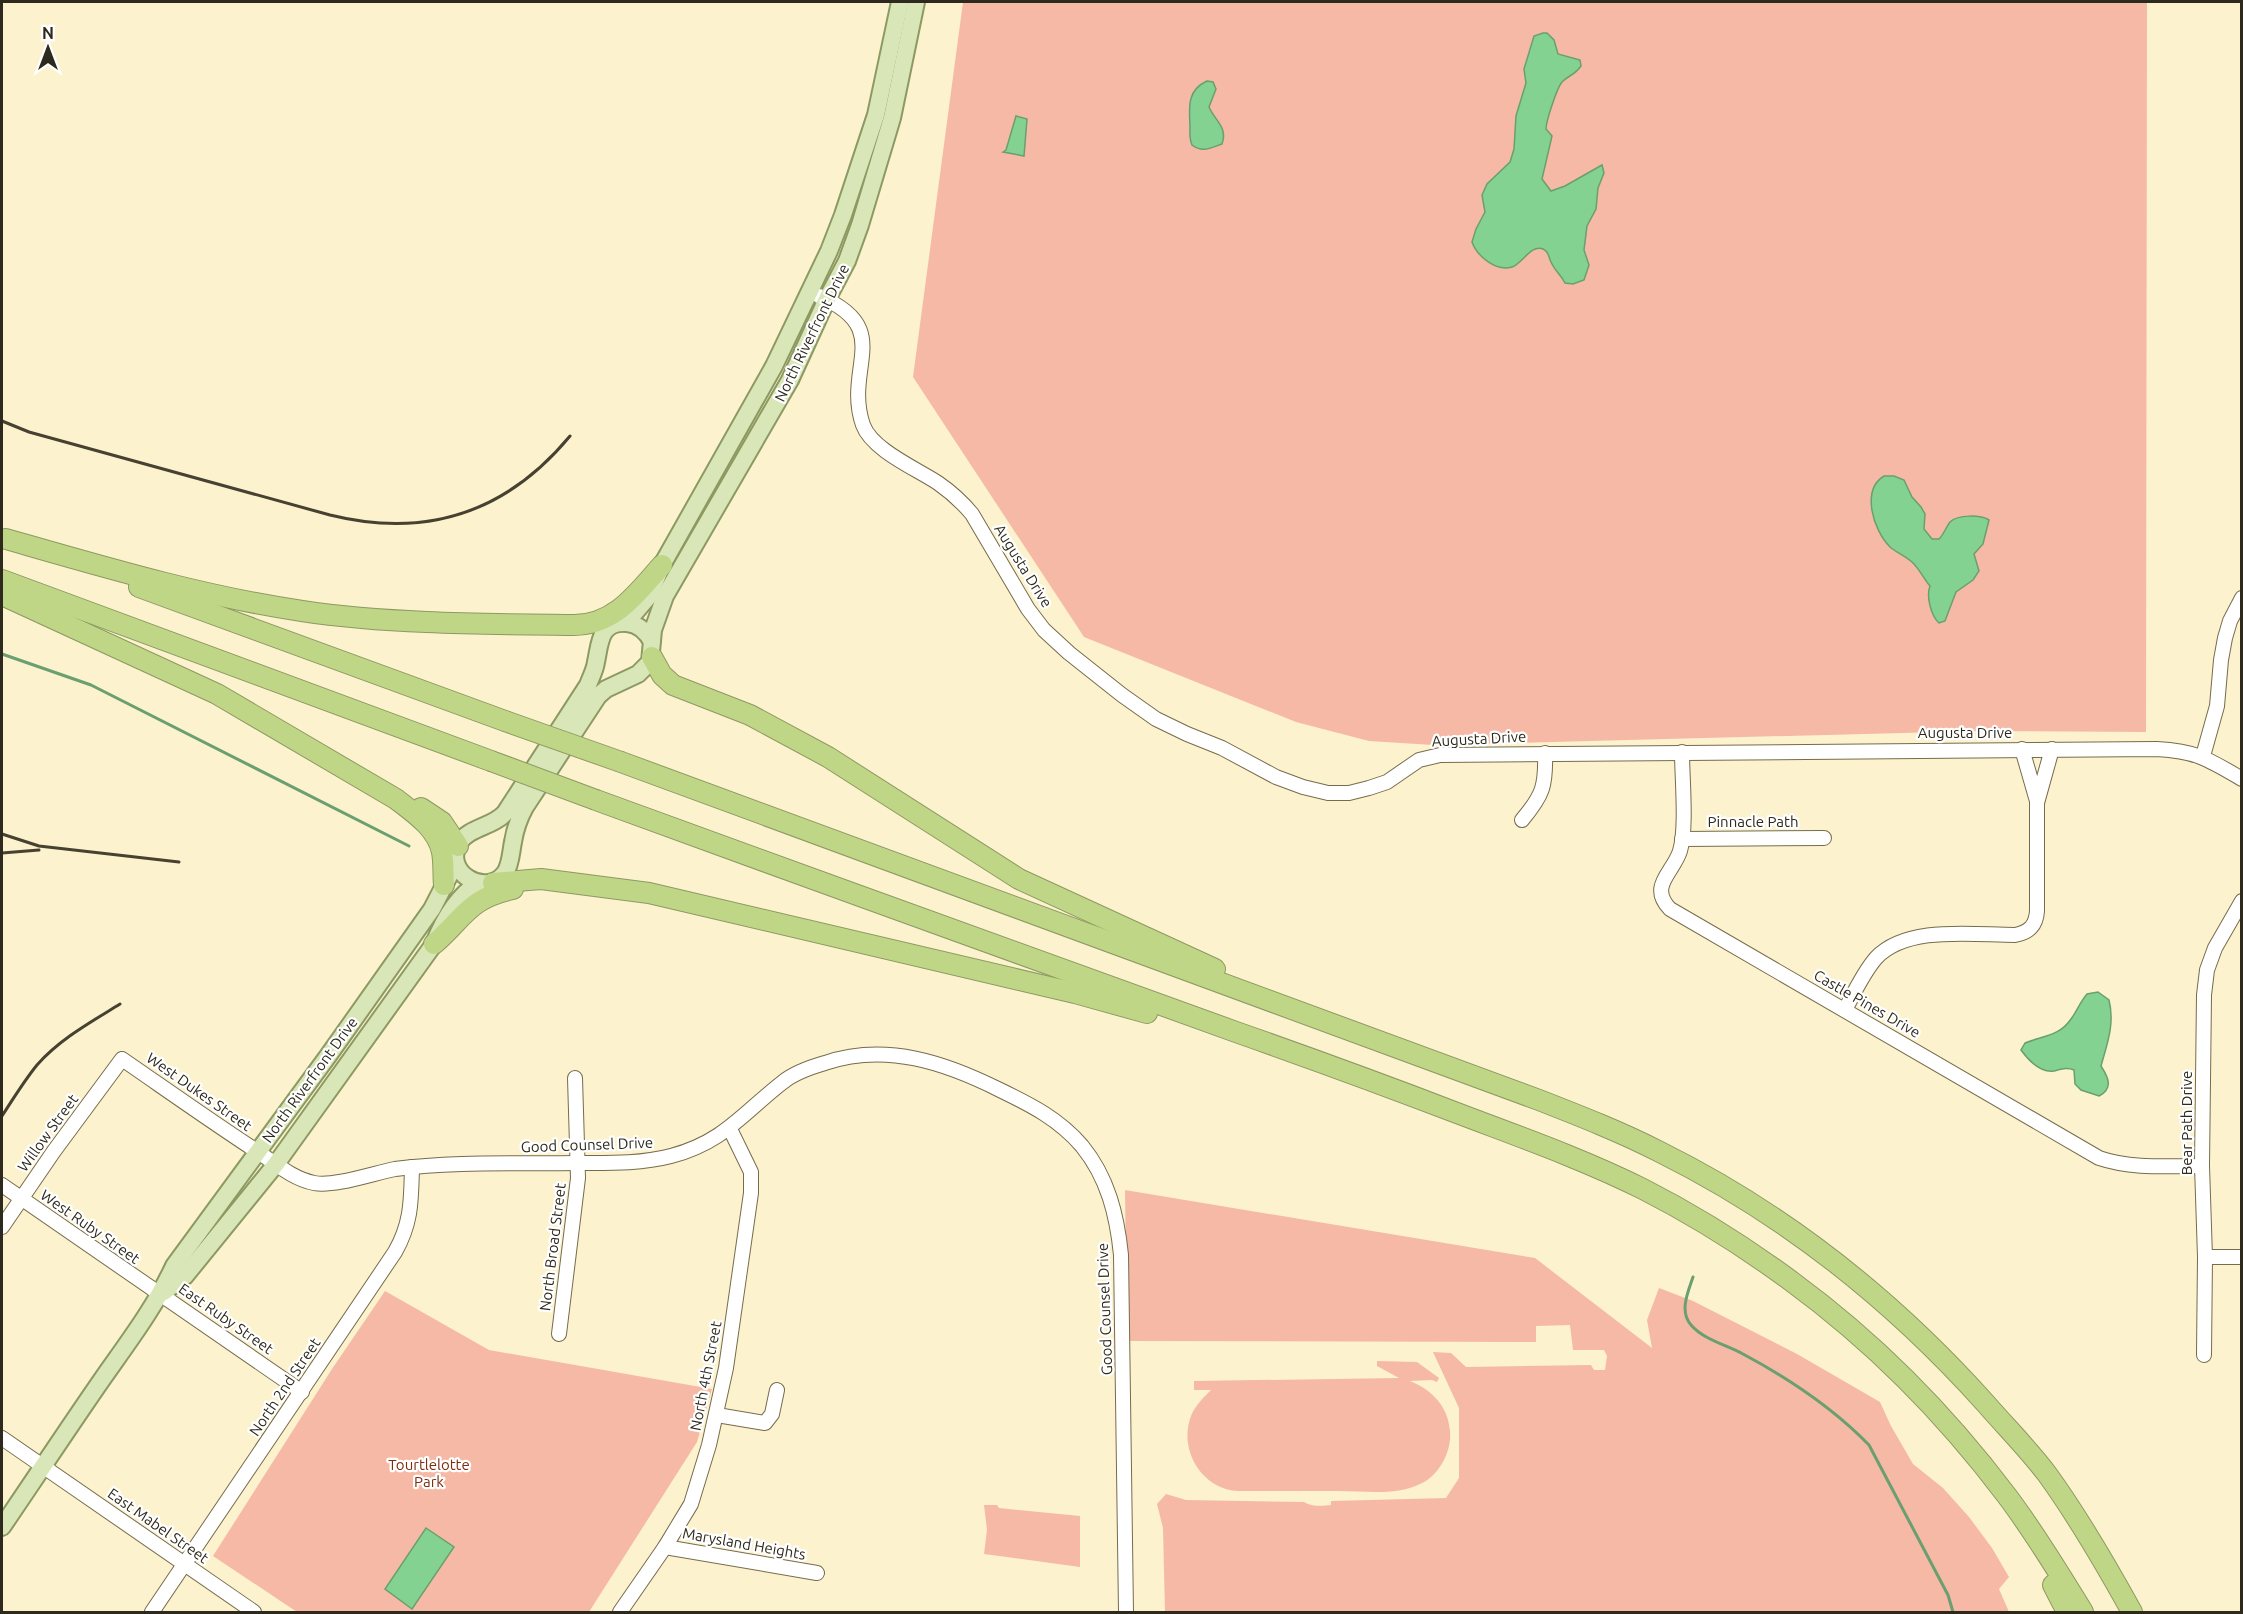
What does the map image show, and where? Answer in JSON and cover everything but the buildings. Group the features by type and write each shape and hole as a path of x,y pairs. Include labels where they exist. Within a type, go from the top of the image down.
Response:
{"highway":[{"path":"4,538 129,574 230,598 354,617 472,622 586,625 614,623 615,614 633,599 662,565"},
{"path":"4,538 1539,1100 1660,1152 1769,1215 1862,1284 1913,1328 1958,1373 2046,1473 2139,1612"},
{"path":"2,580 596,800 1365,1078 1540,1144 1645,1190 1689,1214 1790,1280 1841,1319 1888,1361 1933,1407 2008,1497 2038,1539 2083,1612"},
{"path":"2,595 217,694 396,799 418,816 435,836 442,854 444,885"},
{"path":"652,650 663,675 673,685 750,716 828,757 1019,879 1260,989 1331,1024"},
{"path":"396,799 417,806 442,822 457,854"},
{"path":"486,883 541,879 649,893 1075,993 1365,1078"},
{"path":"434,944 471,906 494,894 511,889 580,883"},
{"path":"2038,1539 2051,1581 2067,1612"},
{"path":"2103,1558 2132,1612"}],"main road":[{"name":"North Riverfront Drive","path":"662,565 769,376 829,251 876,115 900,2"},
{"name":"North Riverfront Drive","path":"652,650 653,630 665,597 776,406 809,340 826,299 847,261 882,154 903,72 916,2"},
{"path":"486,883 465,878 457,854 470,833 496,821 512,817 532,794 593,690 600,638 614,623 643,630 652,650 645,669 606,689 593,690"},
{"name":"North Riverfront Drive","path":"161,1294 185,1276 276,1164 434,944 442,925 460,898 505,872 509,864 512,817"},
{"name":"North Riverfront Drive","path":"2,1527 104,1376 133,1338 161,1294 174,1266 432,909 457,854"}],"street":[{"path":"808,292 826,299"},
{"name":"Augusta Drive","path":"826,299 850,313 861,331 858,403 864,427 879,446 962,501 1028,609 1044,630 1069,653 1156,719 1222,748 1294,784 1328,793 1350,793 1387,782 1419,760 1440,755 2022,749 2180,750 2203,756 2241,779"},
{"path":"2203,756 2217,706 2225,638 2241,598"},
{"path":"2022,749 2037,803"},
{"path":"1845,1010 1877,957 1897,942 1928,935 2015,935 2025,933 2033,927 2037,911 2037,803 2052,749"},
{"name":"Castle Pines Drive","path":"1682,752 1682,839 1678,854 1663,881 1661,890 1665,903 1670,909 2099,1158 2121,1163 2157,1166 2202,1166"},
{"path":"1522,820 1537,801 1543,787 1545,753"},
{"name":"Pinnacle Path","path":"1682,839 1824,838"},
{"name":"Bear Path Drive","path":"2204,1354 2205,1257 2202,1166 2204,995 2207,970 2215,948 2241,901"},
{"name":"Good Counsel Drive","path":"258,1152 292,1174 317,1184 412,1167 621,1163 659,1159 691,1149 730,1129 785,1080 828,1062 855,1056 902,1055 938,1063 981,1080 1040,1109 1054,1119 1083,1148 1102,1177 1115,1215 1121,1255 1126,1612"},
{"name":"West Dukes Street","path":"122,1059 258,1152"},
{"name":"Willow Street","path":"2,1227 122,1059"},
{"name":"North Broad Street","path":"559,1334 578,1178 575,1078"},
{"name":"North 4th Street","path":"620,1612 665,1547 691,1504 717,1415 751,1193 751,1172 730,1129"},
{"name":"North 2nd Street","path":"152,1612 404,1237 411,1205 412,1167"},
{"name":"West Ruby Street","path":"2,1185 161,1294"},
{"path":"2205,1257 2241,1257"},
{"name":"East Ruby Street","path":"161,1294 302,1392"},
{"path":"717,1415 765,1423 772,1414 777,1390"},
{"name":"East Mabel Street","path":"2,1438 254,1612"},
{"name":"Marysland Heights","path":"665,1547 817,1573"}],"green space":[{"path":"963,2 2147,2 2146,732 1980,731 1433,745 1369,741 1296,722 1084,637 913,377"},
{"path":"1125,1190 1535,1258 1652,1348 1647,1320 1659,1288 1693,1301 1797,1354 1880,1402 1913,1464 1943,1488 1992,1548 2009,1577 1999,1589 2009,1612 1165,1612 1163,1528 1157,1504 1166,1494 1186,1500 1304,1502 1321,1506 1331,1505 1331,1501 1446,1498 1459,1478 1459,1408 1433,1352 1451,1353 1466,1367 1591,1365 1594,1370 1605,1370 1607,1356 1604,1350 1573,1350 1570,1325 1536,1326 1536,1342 1127,1341"},
{"name":"Tourtlelotte Park","path":"385,1291 489,1350 712,1389 697,1442 589,1612 297,1612 213,1556 332,1369"},
{"path":"1377,1361 1417,1362 1439,1378 1437,1382 1432,1380 1410,1381 1425,1389 1438,1400 1449,1422 1449,1447 1443,1462 1427,1480 1410,1488 1380,1492 1238,1491 1225,1489 1214,1483 1196,1466 1188,1442 1188,1429 1195,1409 1211,1390 1194,1390 1194,1381 1399,1378 1377,1366"},
{"path":"984,1505 1080,1516 1080,1567 984,1554 987,1530"}],"shaded area":[{"path":"1547,33 1554,40 1558,54 1580,60 1581,66 1562,82 1552,105 1546,129 1552,136 1542,179 1551,191 1565,186 1602,165 1604,173 1598,188 1596,209 1587,226 1584,250 1589,265 1584,280 1573,284 1565,283 1543,249 1534,249 1516,265 1506,268 1488,262 1478,253 1472,242 1485,212 1482,195 1487,184 1510,162 1514,149 1516,116 1526,83 1524,69 1534,36"},
{"path":"1207,81 1213,82 1216,89 1209,107 1222,129 1223,138 1222,144 1203,149 1192,145 1191,142 1190,106 1196,89"},
{"path":"1016,116 1027,119 1024,156 1003,152 1006,150"},
{"path":"1884,476 1894,476 1904,480 1912,497 1925,514 1924,529 1932,539 1939,539 1954,519 1975,516 1989,520 1983,544 1974,554 1979,571 1973,580 1956,592 1945,621 1939,623 1934,616 1929,600 1930,586 1918,569 1890,547 1879,531 1871,500 1877,482"},
{"path":"2098,992 2109,1000 2111,1009 2110,1034 2101,1066 2108,1086 2099,1096 2081,1090 2075,1084 2074,1070 2067,1068 2054,1071 2044,1070 2031,1062 2021,1050 2025,1043 2062,1029 2087,994"},
{"path":"426,1528 454,1547 412,1609 385,1589"}],"waterway":[{"path":"2,654 91,685 409,846"},
{"path":"1693,1277 1685,1308 1687,1320 1696,1330 1760,1363 1793,1384 1841,1419 1869,1445 1948,1595 1953,1612"}],"railway":[{"path":"2,421 29,432 330,515 366,522 400,523 432,521 463,513 492,501 520,484 546,462 570,436"},
{"path":"2,834 39,846 179,862"},
{"path":"2,853 39,850"},
{"path":"2,1116 28,1077 46,1056 76,1032 120,1004"}]}
